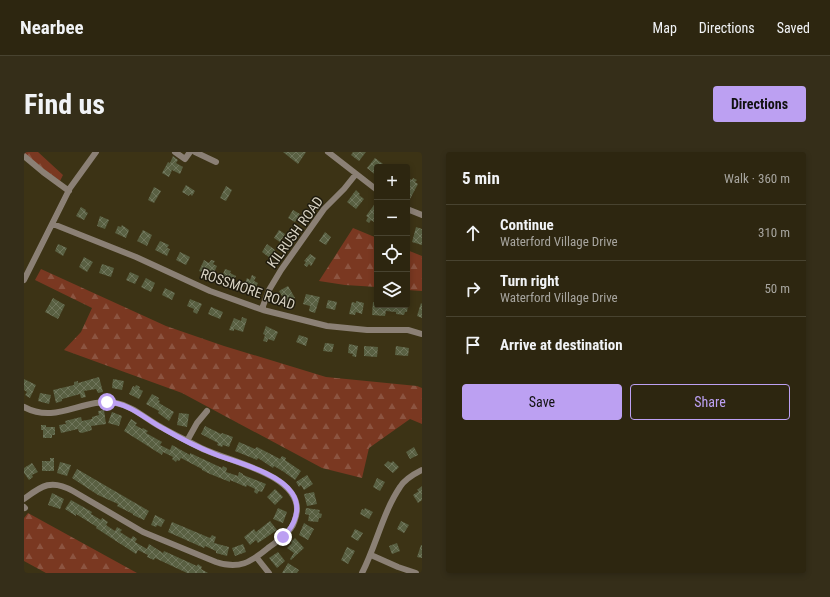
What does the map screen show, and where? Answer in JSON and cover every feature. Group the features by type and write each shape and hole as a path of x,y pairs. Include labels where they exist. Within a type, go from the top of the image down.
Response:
{"street":[{"path":"24,280 69,191 96,152"},
{"path":"175,152 185,159 190,152"},
{"path":"195,152 216,162"},
{"path":"328,152 374,188"},
{"path":"24,156 69,191"},
{"name":"KILRUSH ROAD","path":"263,310 269,290 281,270 324,209 344,189 356,174"},
{"path":"410,210 422,215"},
{"name":"ROSSMORE ROAD","path":"53,224 136,257 210,291 263,310 327,326 367,330 408,330 422,334"},
{"path":"24,407 35,412 48,414 98,403 115,402 128,406 164,429 211,453 251,467 284,483 293,493 297,506 295,520 292,527 283,537 257,558 236,566 223,565 143,532 73,491 57,484 38,488 24,499"},
{"path":"187,441 201,417 207,411"},
{"path":"362,573 400,486 410,476 422,470"},
{"path":"371,555 398,568 416,573"},
{"path":"257,558 269,573"}],"green space":[{"path":"24,152 38,152 63,175 60,181 24,155"},
{"path":"353,228 374,237 374,287 345,285 319,281"},
{"path":"410,251 422,256 422,291 410,290"},
{"path":"41,269 166,326 224,346 326,377 417,386 422,388 422,424 410,419 369,448 362,478 322,468 182,393 64,350 81,332 92,308 35,280"},
{"path":"28,513 137,573 46,573 24,561 24,518"}],"building":[{"path":"283,152 306,152 298,164"},
{"path":"353,152 366,152 359,161 351,155"},
{"path":"173,156 178,160 176,163 183,167 180,174 172,170 169,177 162,173 168,162 170,163"},
{"path":"375,158 383,164 374,164 374,174 367,168"},
{"path":"413,178 417,180 415,182 418,184 410,199 410,179 412,180"},
{"path":"186,185 195,191 192,196 182,192"},
{"path":"226,186 232,190 226,201 220,198"},
{"path":"154,187 161,191 154,203 148,200"},
{"path":"356,190 364,199 356,209 347,202"},
{"path":"374,205 374,222 371,220 369,223 366,221 368,217 366,216"},
{"path":"81,207 88,213 84,220 76,216"},
{"path":"293,210 300,214 295,222 288,218"},
{"path":"100,216 109,220 105,229 97,226"},
{"path":"122,225 129,230 126,238 115,233 118,226 121,227"},
{"path":"416,227 422,229 422,245 412,242"},
{"path":"143,230 152,235 147,246 137,241"},
{"path":"279,230 285,234 280,242 274,238"},
{"path":"325,232 331,237 326,245 319,241"},
{"path":"160,241 169,245 167,248 170,249 167,256 155,250"},
{"path":"58,244 67,248 63,256 55,251"},
{"path":"267,244 275,250 270,258 262,252"},
{"path":"180,252 190,257 186,265 176,260"},
{"path":"310,254 316,258 311,266 309,264 307,267 304,265 306,262 304,261"},
{"path":"84,257 93,262 87,272 79,267"},
{"path":"204,260 209,263 211,260 215,261 213,264 217,266 213,275 199,271"},
{"path":"102,264 114,268 111,277 99,273"},
{"path":"225,269 231,271 230,273 236,276 232,284 221,279"},
{"path":"130,272 139,276 135,284 126,280"},
{"path":"252,275 256,277 254,281 258,283 255,289 244,286 247,278 250,280"},
{"path":"146,278 155,283 151,292 141,287"},
{"path":"288,286 295,298 286,303 279,291"},
{"path":"165,288 175,293 172,300 162,295"},
{"path":"306,294 320,297 315,313 309,311 310,306 303,304"},
{"path":"53,298 65,305 58,319 45,312"},
{"path":"190,299 202,304 197,314 193,312 194,309 187,306"},
{"path":"328,300 337,302 335,310 326,308"},
{"path":"356,301 364,303 362,314 356,312 355,315 349,314 352,302 356,303"},
{"path":"373,302 374,308 408,308 407,312 405,312 404,315 386,311 385,316 372,315"},
{"path":"421,303 422,304 422,318 417,316"},
{"path":"211,307 223,312 220,319 208,314"},
{"path":"242,317 247,319 243,332 234,329 234,331 229,330 234,318 241,321"},
{"path":"266,326 278,332 274,341 268,339 267,342 263,341 265,335 263,334"},
{"path":"299,335 308,338 306,346 296,342"},
{"path":"325,343 334,344 332,352 323,351"},
{"path":"349,344 358,346 356,357 352,356 353,354 348,353"},
{"path":"364,346 378,347 377,357 364,356"},
{"path":"396,346 409,348 408,356 395,355"},
{"path":"99,377 103,392 98,393 96,389 84,391 86,397 81,398 80,394 62,399 62,401 56,403 53,390 74,385 74,382 78,381 78,383"},
{"path":"24,379 36,385 30,398 25,395 27,392 24,390"},
{"path":"113,379 124,381 122,390 112,388"},
{"path":"136,385 143,391 139,399 129,394 133,386 135,387"},
{"path":"40,393 51,395 49,404 38,401"},
{"path":"152,394 159,398 159,403 174,412 169,421 158,413 159,411 146,404"},
{"path":"104,410 106,424 91,426 92,430 82,433 79,432 78,429 61,433 59,425 66,424 65,421 81,417 82,421 92,419 92,417 99,415 98,411"},
{"path":"112,412 122,416 119,426 108,423"},
{"path":"179,413 189,414 187,427 177,425"},
{"path":"131,419 137,423 135,425 148,431 146,433 162,442 160,445 170,450 172,445 190,455 190,453 222,468 223,466 227,468 226,472 238,476 239,472 266,484 262,492 259,491 257,494 254,492 255,489 247,485 246,487 210,474 181,458 176,462 172,459 173,457 163,452 162,455 124,431"},
{"path":"41,425 46,425 46,427 55,427 55,435 52,435 52,438 43,438 43,430 41,430"},
{"path":"205,426 221,434 222,433 233,437 229,447 217,445 218,443 201,434"},
{"path":"239,442 255,449 257,447 280,459 282,456 286,458 285,460 301,471 295,480 274,466 273,468 258,458 257,460 235,451"},
{"path":"414,447 418,455 410,459 406,452"},
{"path":"50,458 54,458 54,471 42,471 42,461 50,461"},
{"path":"388,461 391,463 393,461 399,467 393,473 384,465"},
{"path":"60,462 71,465 67,476 57,473"},
{"path":"32,463 38,472 32,475 33,477 29,480 24,473 24,468"},
{"path":"77,469 149,511 144,520 117,506 118,504 98,495 72,478"},
{"path":"307,475 313,484 304,490 301,485 299,487 296,482"},
{"path":"377,478 385,482 380,491 373,487"},
{"path":"422,486 422,500 418,503 413,495 419,491 417,490"},
{"path":"275,489 283,497 275,505 267,497"},
{"path":"314,492 317,504 307,506 304,494"},
{"path":"52,493 64,499 60,509 48,505"},
{"path":"71,500 92,512 91,514 101,520 102,518 108,522 106,525 115,531 117,527 122,530 120,532 131,539 133,536 137,539 135,542 147,549 149,544 163,553 164,551 197,566 198,564 202,567 201,569 208,573 187,573 155,558 154,560 147,557 148,555 138,550 136,554 96,528 97,527 65,509"},
{"path":"278,508 287,512 283,523 273,519"},
{"path":"306,508 320,510 319,513 322,514 318,522 308,521 309,515 305,514"},
{"path":"365,508 373,512 369,519 360,514 362,509 364,510"},
{"path":"155,515 165,520 161,527 151,525"},
{"path":"270,521 277,530 258,543 256,540 250,545 244,537 254,529 256,532"},
{"path":"401,521 409,525 404,533 397,529"},
{"path":"172,522 210,538 212,535 216,537 214,543 229,547 227,556 216,553 216,551 205,546 204,548 168,532"},
{"path":"304,523 314,529 308,540 299,535"},
{"path":"355,529 363,533 358,541 351,537"},
{"path":"295,538 304,548 291,560 290,559 294,553 287,548"},
{"path":"397,543 400,551 392,554 389,546"},
{"path":"243,544 246,552 235,556 232,548"},
{"path":"422,545 422,558 417,557"},
{"path":"347,547 355,551 348,564 341,560"},
{"path":"278,552 285,561 277,568 269,558"},
{"path":"288,563 299,570 297,573 282,573"}],"route":[{"path":"107,402 115,402 128,406 164,429 205,450 251,467 284,483 293,493 297,506 295,520 292,527 283,537"}]}
